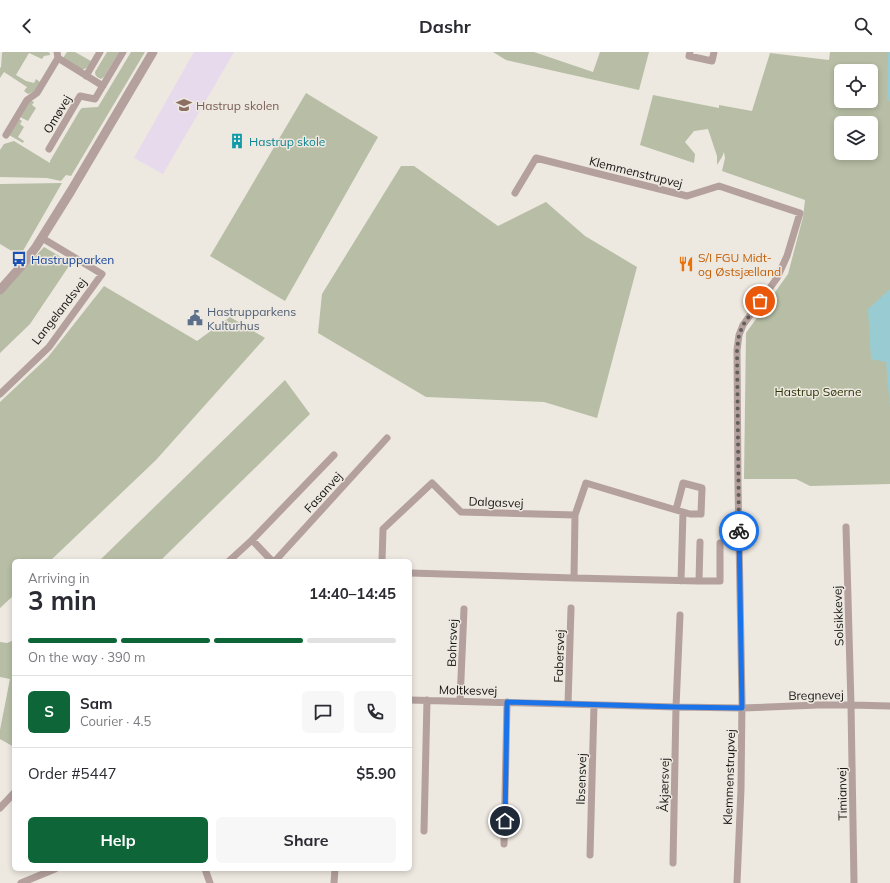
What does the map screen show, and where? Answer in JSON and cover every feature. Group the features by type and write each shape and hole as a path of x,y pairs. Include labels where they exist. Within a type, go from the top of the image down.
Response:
{"street":[{"path":"86,76 100,52"},
{"name":"Omøvej","path":"49,148 80,96 95,99 123,52"},
{"path":"0,290 24,264 42,238 152,52"},
{"path":"690,52 689,56 712,62 714,52"},
{"path":"6,135 27,100 37,93 57,55 86,76 103,86"},
{"name":"Klemmenstrupvej","path":"515,194 536,158 687,196 719,186 800,213 788,256 777,278 743,325 739,335 737,350 742,708 737,883"},
{"name":"Langelandsvej","path":"0,394 49,347 102,274 42,238"},
{"name":"Fasanvej","path":"276,559 387,438"},
{"name":"Fasanvej","path":"231,559 252,540 334,455"},
{"name":"Dalgasvej","path":"382,559 383,529 432,483 461,512 575,515"},
{"path":"574,578 575,515 586,483 680,511 690,514 701,514 702,488 683,483 680,511 681,581"},
{"name":"Solsikkevej","path":"846,527 851,705"},
{"name":"Fasanvej","path":"252,540 272,559"},
{"path":"699,581 700,542"},
{"path":"412,573 720,581 720,543"},
{"name":"Fabersvej","path":"568,704 571,608"},
{"name":"Bohrsvej","path":"460,701 464,609"},
{"name":"Åkjærsvej","path":"673,863 676,707 680,615"},
{"name":"Moltkesvej","path":"412,700 742,708"},
{"path":"424,831 427,700"},
{"path":"504,844 507,702"},
{"name":"Ibsensvej","path":"590,855 594,705"},
{"name":"Bregnevej","path":"742,708 818,705 890,706"},
{"name":"Timianvej","path":"851,705 854,883"},
{"path":"0,808 12,795"},
{"path":"21,883 50,871"},
{"path":"205,871 210,883"},
{"path":"334,883 335,871"}],"shaded area":[{"name":"Hastrup skolen","path":"194,52 234,52 163,174 134,158"}],"green space":[{"path":"3,52 50,53 50,55 44,56 42,59 29,53 16,75 26,81 34,83 36,79 40,82 35,91 28,94 24,91 27,87 4,72 0,78"},
{"path":"67,52 75,52 91,61 86,68 81,69 63,58"},
{"path":"107,52 119,52 104,77 101,79 96,76 95,72"},
{"path":"131,52 145,52 71,176 66,175 61,181 47,178 0,177 0,150 4,144 14,141 50,163 80,110 82,108 98,107"},
{"path":"493,52 534,52 593,72 600,52 649,52 639,90 506,60"},
{"name":"Hastrup Søerne","path":"830,52 890,52 890,484 810,486 796,479 744,479 746,333 788,274 803,217 805,200 722,171 725,158 724,152 717,165 717,156 708,129 694,131 685,142 695,154 694,163 640,145 653,95 719,108 719,105 752,111 770,53 829,60"},
{"path":"306,93 378,137 285,301 210,256"},
{"path":"30,101 34,102 32,105 36,108 28,121 20,117"},
{"path":"19,119 22,121 20,124 24,127 18,137 24,141 23,143 9,135"},
{"path":"401,166 414,166 498,226 546,202 585,236 637,267 597,418 544,402 426,397 318,333 322,294"},
{"path":"62,183 20,256 0,244 0,184"},
{"path":"44,247 71,263 30,324 0,353 0,294"},
{"path":"104,286 197,341 230,317 265,338 156,460 52,559 12,559 12,597 0,608 0,402 48,357"},
{"path":"285,380 310,414 162,559 101,559"},
{"path":"12,641 12,746 0,739 0,730 10,679 0,677 0,642 7,643"}],"water":[{"path":"888,52 890,52 890,102 887,98"},
{"path":"890,289 890,408 886,362 871,359 868,309"}],"way so far":[{"path":"739,531 737,350 739,335 743,325 760,301"}],"place":[{"name":"Hastrup skolen","path":"184,105"},
{"name":"Hastrup skole","path":"237,141"},
{"name":"Hastrupparken","path":"19,259"},
{"name":"S/I FGU Midt- og Østsjælland","path":"686,264"},
{"name":"Hastrupparkens Kulturhus","path":"195,318"}],"route":[{"path":"505,821 507,702 742,708 739,531"}]}
